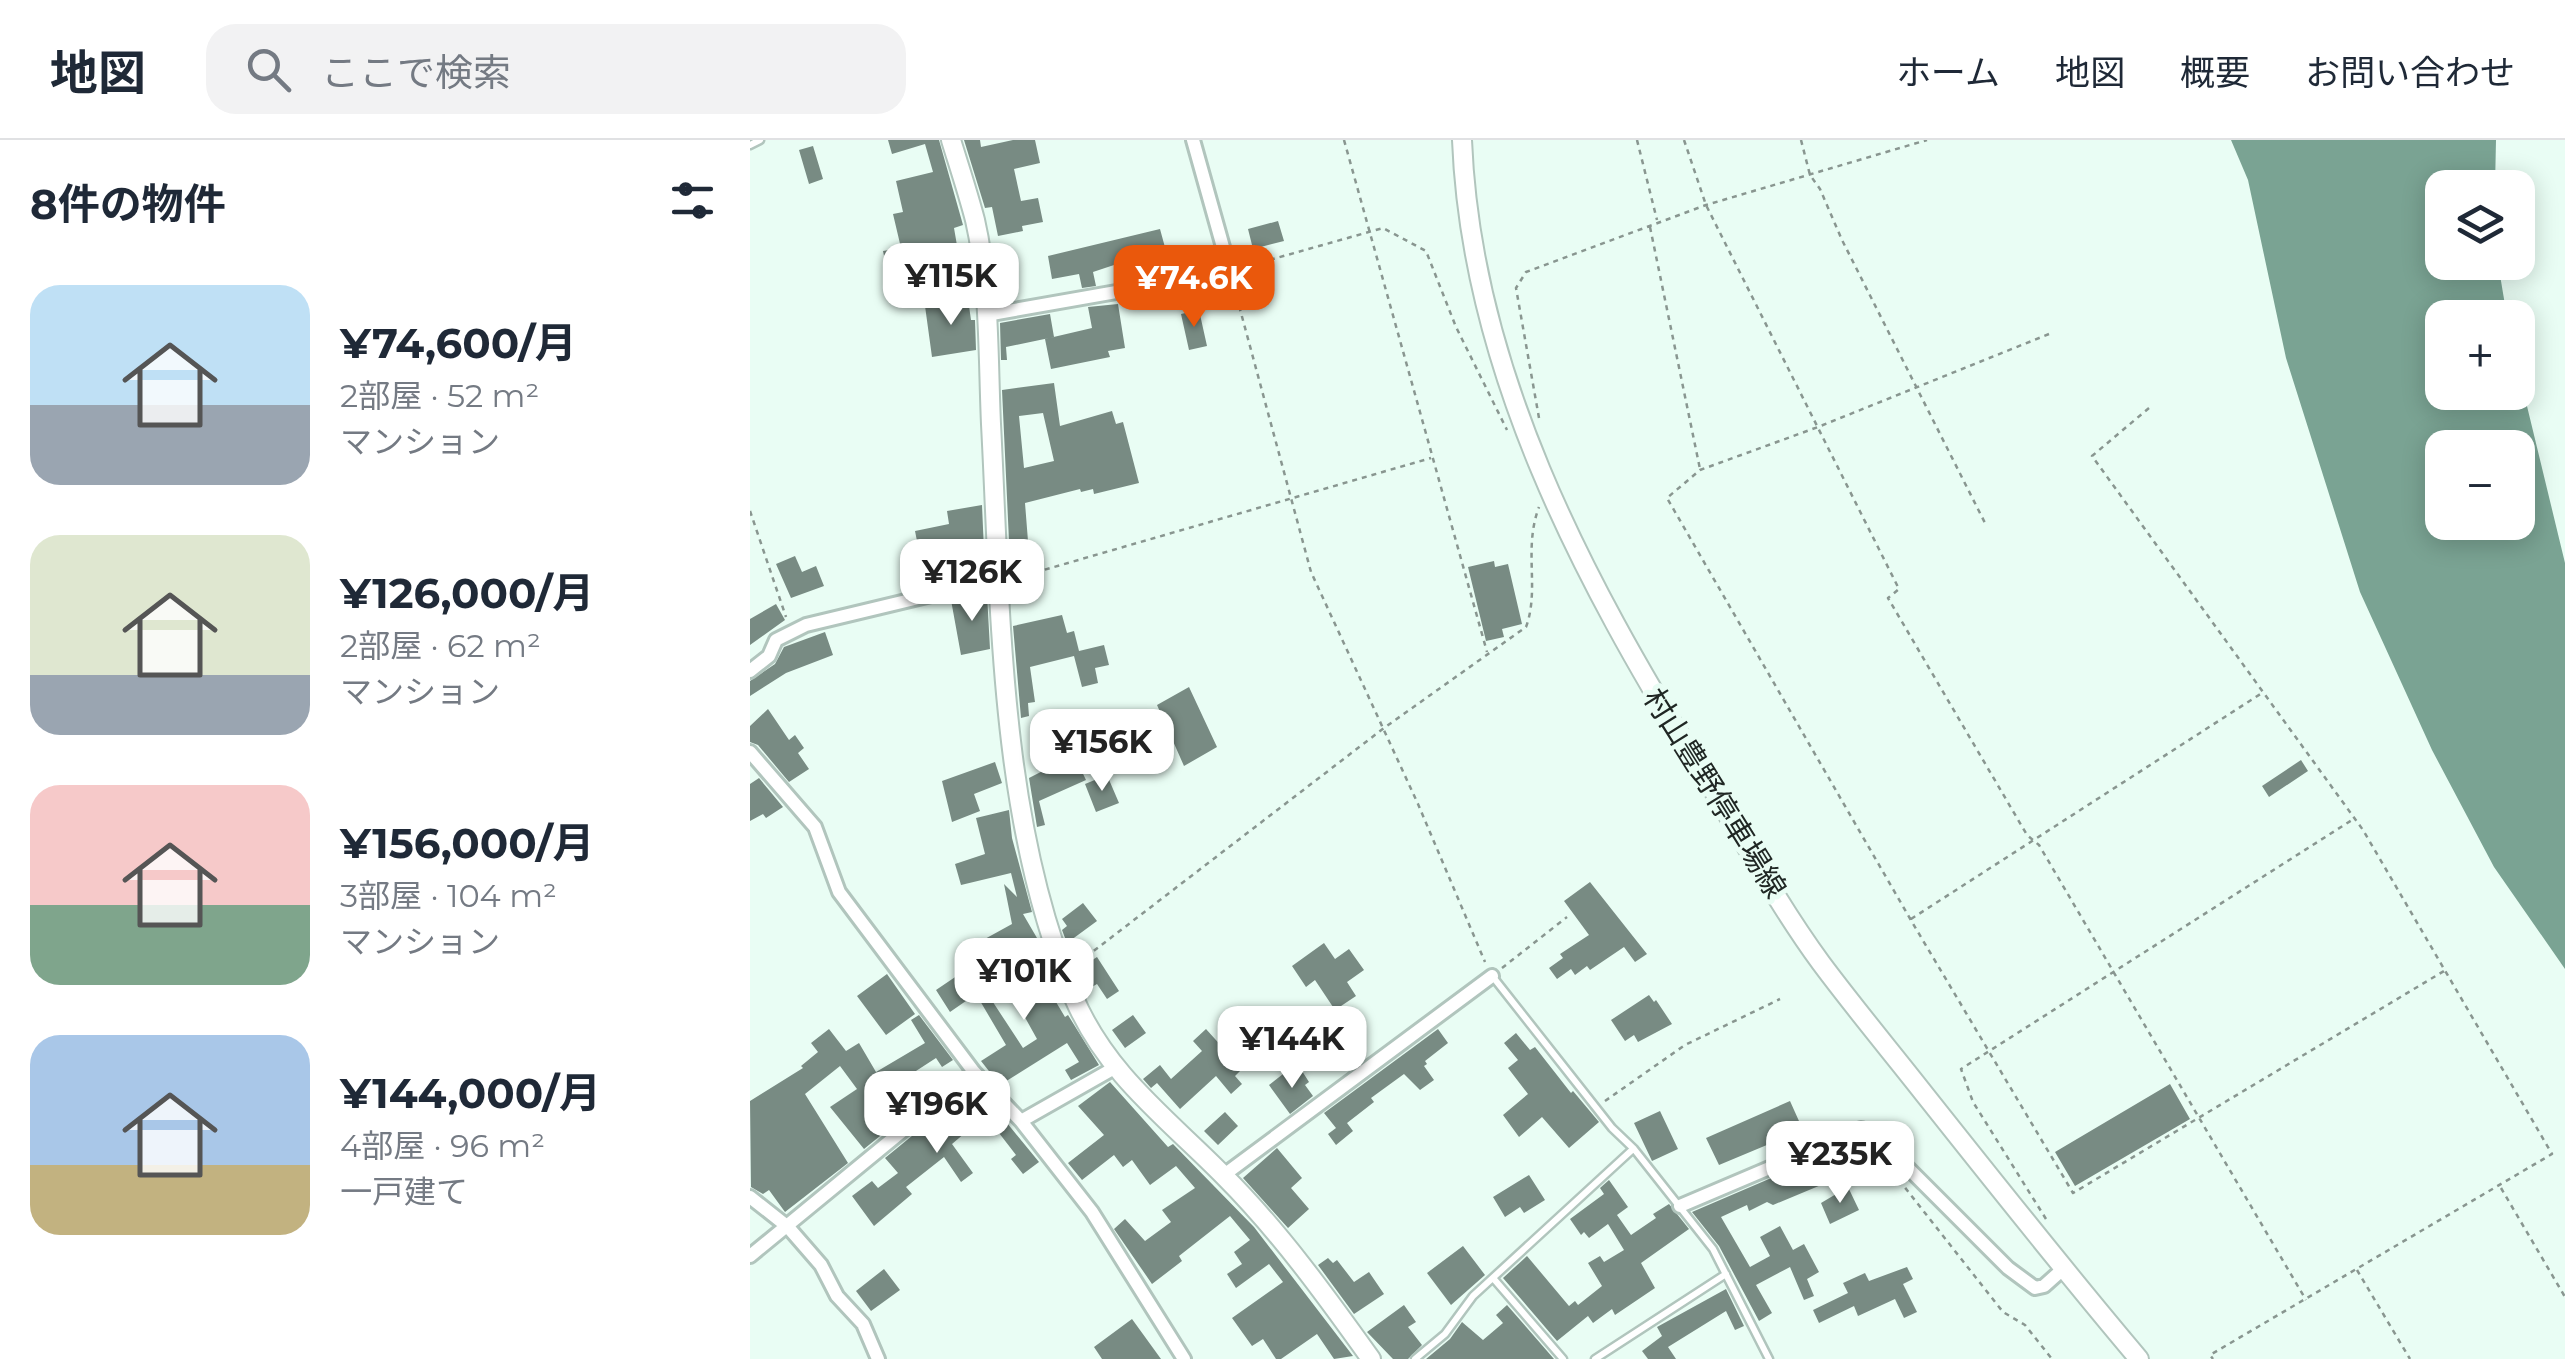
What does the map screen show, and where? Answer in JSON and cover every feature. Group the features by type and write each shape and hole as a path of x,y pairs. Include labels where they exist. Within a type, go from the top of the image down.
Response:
{"main road":[{"path":"951,140 975,222 986,315 1010,719 1026,843 1045,915 1075,1000 1131,1088 1262,1216 1371,1359"},
{"name":"村山豊野停車場線","path":"1462,140 1468,224 1491,327 1547,487 1622,642 1820,961 2063,1269 2139,1359"}],"street":[{"path":"986,315 1230,272 1194,140"},
{"path":"750,671 769,656 776,640 814,623 977,584 999,583"},
{"path":"750,752 815,828 839,892 974,1072 1021,1121 1101,1226 1184,1359"},
{"path":"1224,1176 1492,976"},
{"path":"1021,1121 1116,1067"},
{"path":"750,1256 974,1072"},
{"path":"1680,1206 1861,1129 1874,1134 2008,1268 2035,1288 2044,1286 2063,1269"},
{"path":"750,1197 788,1227 821,1265 838,1296 863,1324 878,1359"}],"lane":[{"path":"750,145 760,140"},
{"path":"1492,976 1713,1249 1770,1359"},
{"path":"1415,1359 1445,1334 1472,1296 1634,1149"},
{"path":"1595,1359 1726,1274"},
{"path":"1493,1278 1564,1359"}],"path":[{"path":"1344,140 1488,653"},
{"path":"1637,140 1657,222"},
{"path":"1684,140 1706,205 1899,588 1888,598 2306,1300"},
{"path":"1801,140 1810,175 1820,188 1842,240 1985,523"},
{"path":"1540,420 1516,288 1526,272 1706,205 1927,140"},
{"path":"1650,225 1700,470"},
{"path":"1511,438 1456,327 1426,251 1382,228 1230,272 1317,587 1384,728 1492,976 1567,917"},
{"path":"2049,334 1700,470 1667,498 1667,504 2073,1193 2444,972"},
{"path":"2149,408 2092,456 2363,830 2552,1154 2210,1355 2213,1359"},
{"path":"999,583 1432,458"},
{"path":"1065,972 1384,728 1526,626 1530,616 1532,532 1547,487"},
{"path":"750,511 791,633"},
{"path":"1910,919 2262,694"},
{"path":"2048,1222 1972,1102 1961,1069 2353,819"},
{"path":"1595,1107 1685,1045 1780,999"},
{"path":"1895,1176 2003,1312 2025,1324 2052,1359"},
{"path":"2500,1187 2565,1297"},
{"path":"2357,1270 2410,1359"}],"shaded area":[{"path":"2231,140 2496,140 2495,170 2425,170 2425,280 2501,280 2504,300 2425,300 2425,410 2528,410 2533,430 2425,430 2425,540 2535,540 2535,439 2565,563 2565,969 2494,867 2432,750 2360,592 2286,358 2248,180"}],"building":[{"path":"888,140 939,140 963,225 954,228 959,257 969,256 972,280 961,281 958,262 921,269 920,263 887,270 883,251 901,248 893,214 903,212 896,181 933,172 925,144 892,154"},
{"path":"964,140 980,140 981,147 1035,140 1040,163 1014,169 1021,201 1038,198 1043,222 998,236 992,207 985,208"},
{"path":"813,146 823,179 809,184 799,150"},
{"path":"1278,221 1284,241 1253,249 1248,229"},
{"path":"1160,229 1169,262 1145,269 1141,256 1093,272 1096,286 1082,288 1079,274 1052,279 1048,256"},
{"path":"968,299 971,320 975,320 976,350 932,357 925,306"},
{"path":"1118,304 1125,348 1108,351 1110,357 1051,369 1045,339 1092,328 1088,307"},
{"path":"1199,310 1207,346 1189,350 1181,314"},
{"path":"1050,314 1054,337 1006,347 1007,360 1001,360 1000,323"},
{"path":"1054,383 1060,426 1112,411 1116,424 1123,422 1139,483 1094,494 1093,489 1080,489 1025,503 1035,569 1016,572 1009,541 1002,390","holes":["1043,413 1054,461 1024,468 1019,416"]},
{"path":"982,505 985,574 977,574 975,547 921,561 915,531 949,524 947,511"},
{"path":"795,556 802,572 816,566 824,586 791,598 776,564"},
{"path":"1494,561 1495,567 1508,564 1522,624 1502,629 1504,637 1486,641 1468,567"},
{"path":"987,594 990,649 961,655 951,600"},
{"path":"776,604 785,620 750,645 750,619"},
{"path":"1062,615 1067,633 1074,631 1079,651 1104,645 1109,665 1095,668 1098,683 1082,687 1074,656 1030,667 1035,702 1028,703 1029,716 1021,718 1013,626"},
{"path":"825,632 833,655 786,673 750,696 750,681 775,664 784,647"},
{"path":"1189,687 1217,747 1184,766 1157,705"},
{"path":"768,709 789,740 795,735 804,748 798,753 809,769 789,782 758,745 750,742 750,726"},
{"path":"1074,755 1086,780 1039,801 1045,825 1037,827 1029,778"},
{"path":"2301,760 2308,771 2269,797 2262,786"},
{"path":"995,762 1002,783 974,794 980,811 952,822 942,781"},
{"path":"1107,775 1119,803 1096,812 1085,784"},
{"path":"759,778 783,807 766,818 763,814 750,821 750,784"},
{"path":"1009,810 1012,838 1032,912 1023,914 1037,938 1007,955 1010,961 998,968 983,940 1012,924 1004,884 1017,897 1011,873 961,885 955,864 985,854 976,818"},
{"path":"1590,882 1647,954 1635,962 1624,947 1590,970 1587,966 1575,975 1571,969 1557,979 1549,968 1563,958 1560,954 1589,935 1564,901"},
{"path":"1083,903 1097,921 1067,943 1062,930 1067,926 1062,919"},
{"path":"1040,941 1059,993 1053,997 1099,1065 1071,1080 1065,1070 1079,1062 1067,1043 1000,1085 981,1061 1006,1045 976,994 950,1012 936,990 970,967 1023,1048 1037,1039 1012,994 1042,976 1032,944"},
{"path":"1324,943 1335,959 1349,949 1364,970 1347,982 1356,996 1335,1010 1315,980 1306,987 1292,966"},
{"path":"1097,957 1119,991 1107,999 1097,984 1085,991 1079,974 1080,968"},
{"path":"887,974 915,1014 886,1035 857,996"},
{"path":"1649,995 1672,1024 1638,1042 1634,1035 1625,1041 1611,1020"},
{"path":"919,1015 953,1060 942,1067 936,1058 899,1082 917,1106 864,1149 830,1107 857,1089 840,1066 805,1094 848,1163 785,1212 769,1190 763,1194 751,1187 750,1101 803,1068 818,1052 811,1043 829,1029 846,1051 859,1043 876,1072 925,1043 911,1020"},
{"path":"1133,1015 1146,1033 1125,1048 1112,1030"},
{"path":"1206,1029 1242,1069 1235,1076 1242,1084 1231,1094 1216,1076 1180,1109 1157,1083 1151,1088 1143,1079 1160,1065 1171,1079 1202,1051 1193,1041"},
{"path":"1438,1029 1448,1043 1424,1066 1434,1080 1420,1090 1404,1074 1371,1098 1374,1102 1347,1123 1353,1131 1336,1145 1328,1134 1336,1128 1324,1113"},
{"path":"1516,1033 1530,1050 1535,1047 1599,1122 1569,1148 1542,1117 1519,1137 1503,1115 1528,1094 1508,1068 1518,1060 1504,1043"},
{"path":"1302,1071 1313,1096 1290,1114 1269,1085 1283,1074 1288,1081"},
{"path":"1110,1082 1168,1147 1173,1144 1254,1227 1353,1356 1334,1359 1317,1334 1281,1359 1276,1359 1263,1339 1252,1346 1232,1318 1283,1282 1269,1264 1236,1288 1227,1274 1242,1264 1234,1252 1250,1240 1230,1216 1179,1256 1182,1261 1152,1284 1114,1229 1125,1219 1145,1241 1171,1222 1162,1210 1195,1188 1176,1166 1150,1185 1132,1160 1123,1167 1114,1155 1082,1180 1068,1163 1104,1135 1078,1106"},
{"path":"2170,1084 2190,1119 2075,1186 2055,1152"},
{"path":"970,1095 977,1095 990,1117 998,1112 1039,1162 1023,1174 1011,1159 1016,1155 989,1120 976,1131 972,1127 952,1144 973,1173 961,1182 944,1157 906,1187 912,1194 874,1226 852,1196 872,1181 878,1188 898,1173 885,1158"},
{"path":"1790,1101 1803,1130 1719,1165 1706,1138"},
{"path":"1660,1111 1678,1149 1652,1161 1634,1123"},
{"path":"1225,1112 1238,1126 1218,1145 1204,1131"},
{"path":"1277,1148 1302,1178 1291,1188 1309,1209 1288,1228 1243,1178"},
{"path":"1826,1164 1833,1180 1773,1205 1767,1202 1749,1211 1747,1205 1721,1217 1750,1267 1770,1256 1760,1237 1780,1226 1793,1250 1804,1244 1819,1272 1807,1279 1814,1296 1804,1300 1790,1267 1756,1285 1772,1313 1759,1321 1719,1246 1692,1212 1799,1166 1803,1175"},
{"path":"1529,1175 1545,1200 1524,1213 1520,1207 1505,1217 1493,1197"},
{"path":"1609,1180 1628,1207 1617,1215 1631,1235 1669,1204 1689,1229 1641,1263 1655,1288 1615,1315 1612,1309 1593,1323 1588,1316 1557,1341 1503,1278 1527,1256 1569,1306 1575,1301 1578,1305 1602,1286 1588,1263 1600,1256 1604,1262 1624,1250 1608,1224 1589,1238 1584,1232 1581,1235 1570,1219 1604,1194 1600,1188"},
{"path":"1848,1187 1859,1210 1830,1224 1821,1203"},
{"path":"1463,1246 1485,1275 1451,1305 1427,1273"},
{"path":"1328,1258 1333,1263 1337,1260 1354,1282 1369,1272 1384,1294 1354,1314 1318,1265"},
{"path":"1907,1267 1913,1279 1903,1284 1917,1312 1904,1318 1895,1299 1858,1316 1854,1306 1819,1323 1813,1310 1848,1293 1843,1283 1865,1273 1869,1281"},
{"path":"884,1269 900,1290 871,1311 856,1291"},
{"path":"1726,1289 1744,1326 1735,1330 1726,1311 1668,1347 1676,1359 1648,1359 1642,1351 1662,1336 1657,1327"},
{"path":"1404,1305 1416,1322 1408,1327 1422,1345 1408,1359 1393,1359 1367,1332"},
{"path":"1507,1305 1554,1359 1426,1359 1450,1339 1462,1322 1483,1340 1503,1323 1496,1315"},
{"path":"1132,1319 1161,1359 1102,1359 1094,1347"}]}
